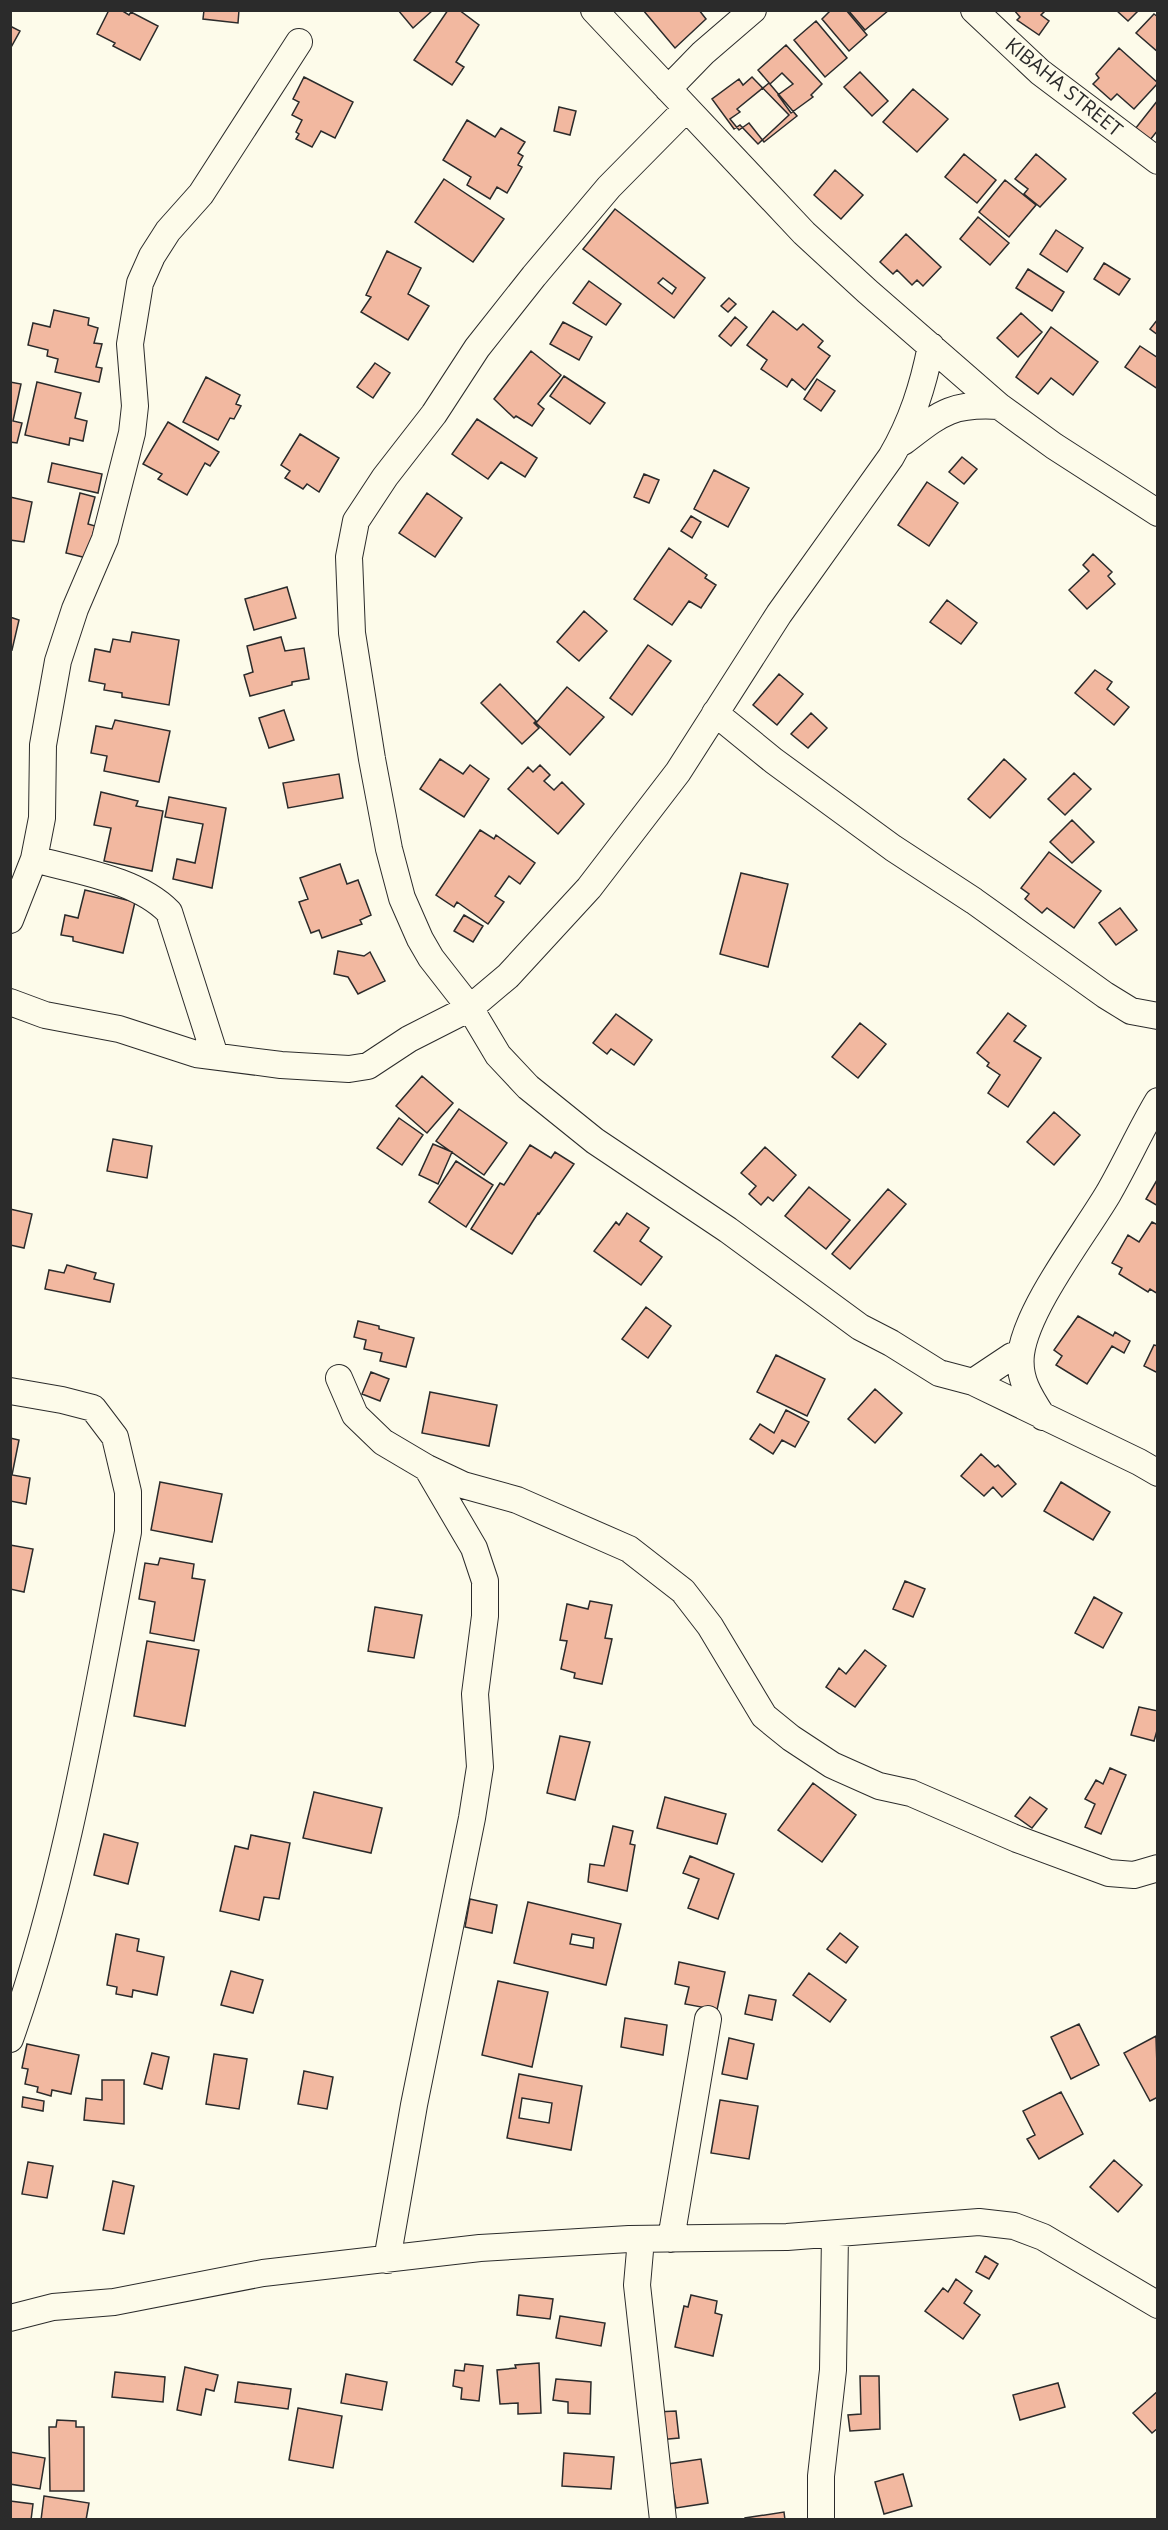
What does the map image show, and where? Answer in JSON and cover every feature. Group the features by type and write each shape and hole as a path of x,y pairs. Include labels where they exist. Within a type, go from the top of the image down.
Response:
{"street":[{"path":"594,10 804,233 867,291 999,406 1054,446 1158,513"},
{"path":"668,89 703,53 753,10"},
{"name":"KIBAHA STREET","path":"974,10 1040,72 1158,161"},
{"path":"10,920 34,859 42,818 43,745 58,661 75,609 105,539 132,433 135,406 130,344 140,284 152,256 163,239 201,194 299,42"},
{"path":"686,109 584,215 477,348 434,414 356,521 351,538 349,589 352,633 372,759 389,849 402,898 420,939 450,985 470,1008 510,1070 595,1141 728,1230 860,1327 891,1342 939,1373 973,1382 1158,1473"},
{"path":"10,1002 45,1015 102,1025 171,1047 214,1056 281,1065 356,1069 381,1059 409,1039 470,1008 508,976 589,888 678,772 779,614 898,446 915,410 924,382 931,346"},
{"path":"898,446 942,413 961,406 999,406"},
{"path":"715,712 774,761 893,848 974,901 1105,995 1131,1011 1158,1016"},
{"path":"34,859 134,887 152,897 169,912 214,1056"},
{"path":"1043,1417 1021,1374 1022,1353 1028,1329 1038,1307 1109,1192 1158,1101"},
{"path":"973,1382 1012,1356 1022,1353"},
{"path":"339,1378 355,1415 383,1442 427,1468 463,1485 517,1500 629,1549 683,1591 710,1626 764,1716 791,1738 831,1765 879,1786 911,1793 1017,1839 1109,1873 1134,1875 1158,1868"},
{"path":"10,1391 93,1408 115,1437 128,1492 128,1532 63,1858 36,1959 10,2039"},
{"path":"387,2260 414,2105 472,1818 480,1767 475,1695 485,1616 485,1581 474,1548 427,1468"},
{"path":"671,2239 708,2019"},
{"path":"10,2318 54,2307 114,2302 263,2273 480,2248 641,2239 788,2237 979,2222 1014,2226 1043,2237 1158,2305"},
{"path":"821,2520 821,2476 833,2370 836,2234"},
{"path":"641,2239 637,2285 663,2520"}],"building":[{"path":"109,10 121,10 129,15 131,12 158,26 140,60 113,46 115,43 97,34"},
{"path":"204,10 239,10 238,23 203,19"},
{"path":"398,10 433,10 413,28"},
{"path":"448,10 459,10 479,25 456,62 464,67 452,85 414,60"},
{"path":"643,10 699,10 706,19 675,48"},
{"path":"831,10 846,10 867,35 849,51 822,19"},
{"path":"848,10 889,10 865,30"},
{"path":"1014,10 1046,10 1041,15 1049,21 1039,35 1017,20 1020,17"},
{"path":"1116,10 1139,10 1128,21"},
{"path":"1154,14 1158,17 1158,52 1136,33"},
{"path":"816,21 847,58 825,77 794,40"},
{"path":"10,26 20,31 10,49"},
{"path":"786,45 822,84 811,95 813,97 791,113 778,95 793,84 782,73 770,84 758,70"},
{"path":"1119,48 1158,83 1134,109 1117,94 1111,100 1093,84 1099,78 1096,74"},
{"path":"860,72 888,101 872,116 844,87"},
{"path":"304,77 353,102 335,138 321,131 312,147 296,139 299,134 296,132 302,120 292,115 299,102 293,99"},
{"path":"752,77 789,115 758,144 740,125 734,129 712,99 739,79 743,85"},
{"path":"769,83 797,116 764,142 749,123 739,130 730,119 740,112 737,109"},
{"path":"913,89 948,119 917,152 883,122"},
{"path":"1158,100 1158,130 1150,140 1135,129"},
{"path":"559,107 576,111 570,135 554,131"},
{"path":"467,120 495,137 501,128 525,142 518,153 523,156 518,165 522,167 507,193 497,187 490,199 467,185 471,177 443,160"},
{"path":"964,154 996,180 977,203 945,177"},
{"path":"1036,154 1066,179 1040,207 1024,194 1028,189 1015,179"},
{"path":"835,170 863,195 841,219 814,195"},
{"path":"444,179 504,219 473,262 415,222"},
{"path":"1005,180 1036,205 1009,237 979,212"},
{"path":"615,209 705,278 674,318 583,249","holes":["663,278 676,288 672,294 658,283"]},
{"path":"978,217 1009,243 990,265 960,239"},
{"path":"1056,230 1083,248 1067,272 1040,254"},
{"path":"906,234 941,267 923,286 917,280 912,285 897,270 893,274 880,262"},
{"path":"387,251 421,268 408,294 429,306 408,340 361,312 371,297 366,295"},
{"path":"1104,263 1130,279 1119,295 1094,279"},
{"path":"1028,269 1064,292 1052,311 1016,288"},
{"path":"589,281 621,304 606,325 573,303"},
{"path":"729,298 736,304 728,312 721,306"},
{"path":"54,310 89,318 88,325 98,328 94,343 102,344 96,367 102,368 99,382 55,372 58,359 47,356 48,350 28,345 33,323 50,327"},
{"path":"773,311 797,330 803,324 823,341 818,347 830,356 805,390 792,379 787,387 761,369 767,360 747,345"},
{"path":"1021,313 1042,332 1018,357 997,338"},
{"path":"735,317 747,327 731,346 719,336"},
{"path":"1158,319 1158,335 1150,329"},
{"path":"563,322 592,337 579,360 550,344"},
{"path":"1051,327 1098,362 1073,395 1051,378 1038,394 1016,377"},
{"path":"1140,346 1158,358 1158,389 1125,367"},
{"path":"531,351 561,375 538,404 544,409 532,426 516,416 514,418 494,399"},
{"path":"375,363 390,373 373,398 357,387"},
{"path":"564,376 605,403 590,424 550,396"},
{"path":"206,377 240,395 236,404 241,406 234,419 230,418 218,440 183,422"},
{"path":"817,379 835,391 821,411 804,399"},
{"path":"10,382 21,384 13,421 22,423 17,443 10,442"},
{"path":"37,382 81,393 75,418 87,421 83,441 70,438 69,445 25,435"},
{"path":"477,419 537,458 525,477 501,462 488,479 452,454"},
{"path":"168,422 219,452 210,466 205,463 187,495 158,479 162,474 143,464"},
{"path":"300,434 339,458 319,492 307,484 303,489 285,478 290,471 281,465"},
{"path":"962,457 977,469 964,484 949,472"},
{"path":"52,463 102,474 98,493 48,482"},
{"path":"714,470 749,488 728,527 694,509"},
{"path":"644,474 659,480 649,503 634,497"},
{"path":"927,482 958,503 929,546 898,525"},
{"path":"80,493 95,497 88,524 95,526 87,558 66,553"},
{"path":"427,493 462,518 435,557 399,533"},
{"path":"10,497 32,502 24,542 10,540"},
{"path":"691,516 701,522 692,538 681,531"},
{"path":"669,548 707,575 705,578 716,585 701,608 689,601 672,625 634,599"},
{"path":"1093,554 1112,572 1108,576 1115,584 1087,609 1069,590 1089,571 1083,565"},
{"path":"287,587 296,618 254,630 245,599"},
{"path":"947,600 977,623 961,644 930,622"},
{"path":"584,611 607,631 579,661 557,642"},
{"path":"10,617 19,620 12,650 10,649"},
{"path":"132,632 179,640 169,705 122,697 122,693 104,690 105,684 89,681 95,649 110,652 113,639 130,642"},
{"path":"281,637 285,651 304,648 309,679 292,682 292,685 250,696 244,675 253,672 247,646"},
{"path":"648,645 671,661 632,715 610,698"},
{"path":"1095,670 1112,682 1107,689 1129,707 1114,725 1075,693"},
{"path":"779,674 803,694 777,725 753,705"},
{"path":"500,684 536,721 534,723 539,728 522,744 481,703"},
{"path":"567,687 604,717 570,755 536,723"},
{"path":"284,710 294,740 269,748 259,718"},
{"path":"811,713 827,728 808,748 791,734"},
{"path":"115,720 170,731 159,782 104,771 107,756 91,753 96,726 112,729"},
{"path":"440,759 463,774 470,765 489,779 464,817 420,789"},
{"path":"1004,759 1026,779 990,818 968,799"},
{"path":"540,765 550,775 544,781 554,790 562,782 584,804 558,834 508,789 528,767 533,772"},
{"path":"1074,773 1091,789 1065,815 1048,799"},
{"path":"339,774 343,798 288,808 283,783"},
{"path":"101,792 138,801 136,806 163,811 152,871 104,861 111,828 94,825"},
{"path":"169,797 226,808 212,888 173,879 177,859 195,863 203,824 165,817"},
{"path":"1072,820 1094,842 1072,863 1050,842"},
{"path":"480,830 494,839 496,835 535,863 520,884 509,876 495,896 504,902 488,924 457,902 454,907 436,895"},
{"path":"1049,852 1101,891 1074,928 1047,908 1042,913 1025,899 1029,894 1021,888"},
{"path":"340,864 347,884 358,880 371,915 360,920 362,924 322,938 319,930 311,933 299,902 308,899 300,878"},
{"path":"741,873 788,884 768,967 720,954"},
{"path":"85,890 135,902 123,953 73,941 73,937 61,935 65,915 78,918"},
{"path":"1120,908 1137,930 1116,945 1099,923"},
{"path":"464,915 483,926 473,942 454,931"},
{"path":"338,951 364,956 370,952 385,981 358,994 348,977 334,974"},
{"path":"1008,1013 1026,1026 1014,1041 1041,1058 1008,1107 988,1093 1000,1075 987,1066 989,1063 977,1053"},
{"path":"616,1014 652,1040 634,1065 611,1049 607,1054 593,1043"},
{"path":"860,1023 886,1044 858,1078 832,1057"},
{"path":"422,1076 453,1103 427,1133 396,1106"},
{"path":"459,1109 507,1143 484,1175 436,1141"},
{"path":"1054,1112 1080,1135 1054,1165 1027,1142"},
{"path":"399,1118 423,1135 402,1165 377,1148"},
{"path":"113,1139 152,1146 147,1178 107,1171"},
{"path":"433,1144 452,1152 438,1184 419,1175"},
{"path":"530,1145 551,1158 555,1152 574,1164 538,1213 512,1254 471,1229 500,1183 504,1185"},
{"path":"765,1147 796,1175 773,1201 768,1197 761,1205 749,1194 756,1186 741,1173"},
{"path":"456,1161 493,1185 466,1227 429,1202"},
{"path":"1158,1180 1158,1206 1146,1199"},
{"path":"809,1187 850,1220 826,1249 785,1216"},
{"path":"888,1189 906,1204 850,1269 832,1254"},
{"path":"10,1209 32,1214 24,1248 10,1245"},
{"path":"627,1213 649,1228 640,1241 662,1257 641,1285 594,1251 616,1222 619,1225"},
{"path":"1152,1222 1158,1225 1158,1294 1150,1289 1148,1292 1119,1274 1122,1268 1112,1263 1128,1235 1139,1242"},
{"path":"67,1265 96,1273 94,1279 114,1284 110,1302 45,1289 49,1270 64,1273"},
{"path":"646,1307 671,1326 648,1358 622,1339"},
{"path":"1078,1316 1113,1336 1115,1332 1130,1341 1124,1353 1112,1346 1087,1384 1056,1365 1062,1356 1054,1350"},
{"path":"358,1321 414,1338 406,1367 380,1361 382,1353 364,1349 366,1340 354,1337"},
{"path":"1154,1345 1158,1346 1158,1373 1144,1366"},
{"path":"776,1355 825,1379 807,1416 757,1392"},
{"path":"371,1372 389,1379 380,1401 362,1394"},
{"path":"875,1389 902,1413 875,1443 848,1419"},
{"path":"430,1392 497,1405 489,1446 422,1433"},
{"path":"786,1410 809,1422 795,1447 782,1440 773,1454 750,1439 760,1424 774,1433"},
{"path":"10,1438 19,1440 12,1475 30,1478 26,1504 10,1501"},
{"path":"981,1454 995,1467 998,1465 1016,1484 1002,1497 993,1487 984,1496 961,1476"},
{"path":"160,1482 222,1494 212,1542 151,1530"},
{"path":"1061,1482 1110,1512 1093,1540 1044,1511"},
{"path":"10,1545 33,1549 24,1592 10,1589"},
{"path":"160,1558 194,1564 192,1578 205,1580 194,1641 150,1633 155,1602 139,1599 145,1563 158,1565"},
{"path":"905,1581 925,1589 913,1617 893,1609"},
{"path":"1094,1597 1122,1613 1103,1648 1075,1633"},
{"path":"590,1601 612,1605 605,1638 612,1639 602,1684 574,1678 575,1673 561,1669 567,1641 560,1640 567,1604 588,1609"},
{"path":"375,1607 422,1615 414,1658 368,1651"},
{"path":"147,1641 199,1650 185,1726 134,1716"},
{"path":"865,1650 886,1666 855,1707 826,1687 839,1668 846,1674"},
{"path":"1139,1707 1158,1711 1158,1727 1154,1741 1131,1735"},
{"path":"560,1736 590,1742 575,1800 547,1793"},
{"path":"1110,1768 1126,1775 1101,1834 1085,1827 1095,1804 1085,1799 1096,1780 1103,1784"},
{"path":"813,1783 856,1815 822,1862 778,1830"},
{"path":"314,1792 382,1808 371,1853 303,1838"},
{"path":"665,1797 726,1814 717,1844 657,1828"},
{"path":"1030,1797 1047,1809 1032,1828 1015,1816"},
{"path":"613,1826 633,1831 630,1844 635,1845 627,1891 588,1882 590,1864 604,1866"},
{"path":"104,1834 138,1843 128,1884 94,1875"},
{"path":"251,1835 290,1843 279,1899 264,1897 259,1920 220,1911 235,1846 248,1849"},
{"path":"690,1856 734,1874 718,1919 688,1908 699,1879 683,1873"},
{"path":"470,1899 497,1905 492,1933 465,1927"},
{"path":"528,1902 621,1924 606,1985 514,1963","holes":["572,1934 594,1938 593,1948 570,1944"]},
{"path":"840,1933 858,1947 846,1963 827,1949"},
{"path":"116,1934 139,1939 137,1951 164,1957 157,1995 133,1990 132,1997 116,1994 117,1987 107,1985"},
{"path":"679,1962 725,1972 717,2010 685,2004 689,1987 675,1984"},
{"path":"231,1971 263,1980 253,2013 221,2005"},
{"path":"809,1973 846,2000 830,2022 793,1995"},
{"path":"498,1981 548,1992 532,2067 482,2055"},
{"path":"749,1995 776,2000 772,2020 745,2014"},
{"path":"625,2018 667,2025 663,2055 621,2047"},
{"path":"1079,2024 1099,2065 1071,2079 1051,2037"},
{"path":"1156,2036 1158,2097 1150,2101 1124,2053"},
{"path":"729,2038 754,2044 747,2079 722,2074"},
{"path":"27,2044 79,2055 71,2094 52,2090 51,2096 37,2092 38,2087 25,2084 28,2069 22,2068"},
{"path":"152,2053 169,2057 162,2089 144,2084"},
{"path":"214,2054 247,2059 239,2109 206,2104"},
{"path":"304,2071 333,2077 327,2109 298,2104"},
{"path":"519,2074 582,2086 571,2150 507,2138","holes":["522,2098 552,2103 549,2123 519,2118"]},
{"path":"102,2080 124,2080 124,2124 84,2120 86,2098 102,2100"},
{"path":"1061,2092 1083,2134 1039,2159 1027,2139 1035,2135 1023,2111"},
{"path":"23,2097 44,2101 43,2111 22,2107"},
{"path":"720,2100 758,2106 749,2159 711,2153"},
{"path":"1114,2160 1142,2185 1118,2212 1090,2187"},
{"path":"28,2162 53,2166 47,2198 22,2194"},
{"path":"113,2181 134,2186 124,2234 103,2230"},
{"path":"985,2256 998,2264 989,2279 976,2272"},
{"path":"956,2279 972,2291 964,2303 980,2315 963,2339 925,2311 943,2288 948,2292"},
{"path":"519,2295 553,2299 550,2319 517,2315"},
{"path":"691,2295 717,2301 715,2313 722,2315 713,2356 675,2347 684,2306 688,2307"},
{"path":"560,2316 605,2323 601,2346 556,2338"},
{"path":"539,2363 541,2413 518,2414 518,2403 500,2404 497,2370 516,2368 515,2365"},
{"path":"465,2364 483,2366 479,2401 461,2399 462,2388 453,2386 455,2370 464,2371"},
{"path":"185,2367 218,2375 214,2391 206,2389 201,2415 177,2410"},
{"path":"115,2372 165,2377 163,2402 112,2397"},
{"path":"346,2374 387,2382 382,2410 341,2403"},
{"path":"860,2376 879,2376 880,2429 850,2431 848,2415 861,2414"},
{"path":"556,2379 591,2382 590,2414 568,2413 568,2402 553,2400"},
{"path":"238,2382 291,2389 288,2409 235,2402"},
{"path":"1058,2383 1065,2407 1020,2420 1013,2395"},
{"path":"1158,2391 1158,2428 1152,2433 1133,2413"},
{"path":"298,2408 342,2416 333,2468 289,2460"},
{"path":"676,2411 679,2438 658,2440 656,2412"},
{"path":"57,2420 76,2421 76,2427 84,2427 84,2491 50,2491 49,2427 56,2427"},
{"path":"10,2452 45,2458 40,2489 10,2484"},
{"path":"564,2453 614,2457 611,2489 562,2486"},
{"path":"701,2459 708,2503 676,2508 668,2464"},
{"path":"903,2474 912,2506 884,2514 875,2482"},
{"path":"44,2496 89,2503 86,2520 41,2520"},
{"path":"10,2501 33,2504 31,2520 10,2520"},
{"path":"784,2512 785,2520 745,2520 745,2518"}]}
